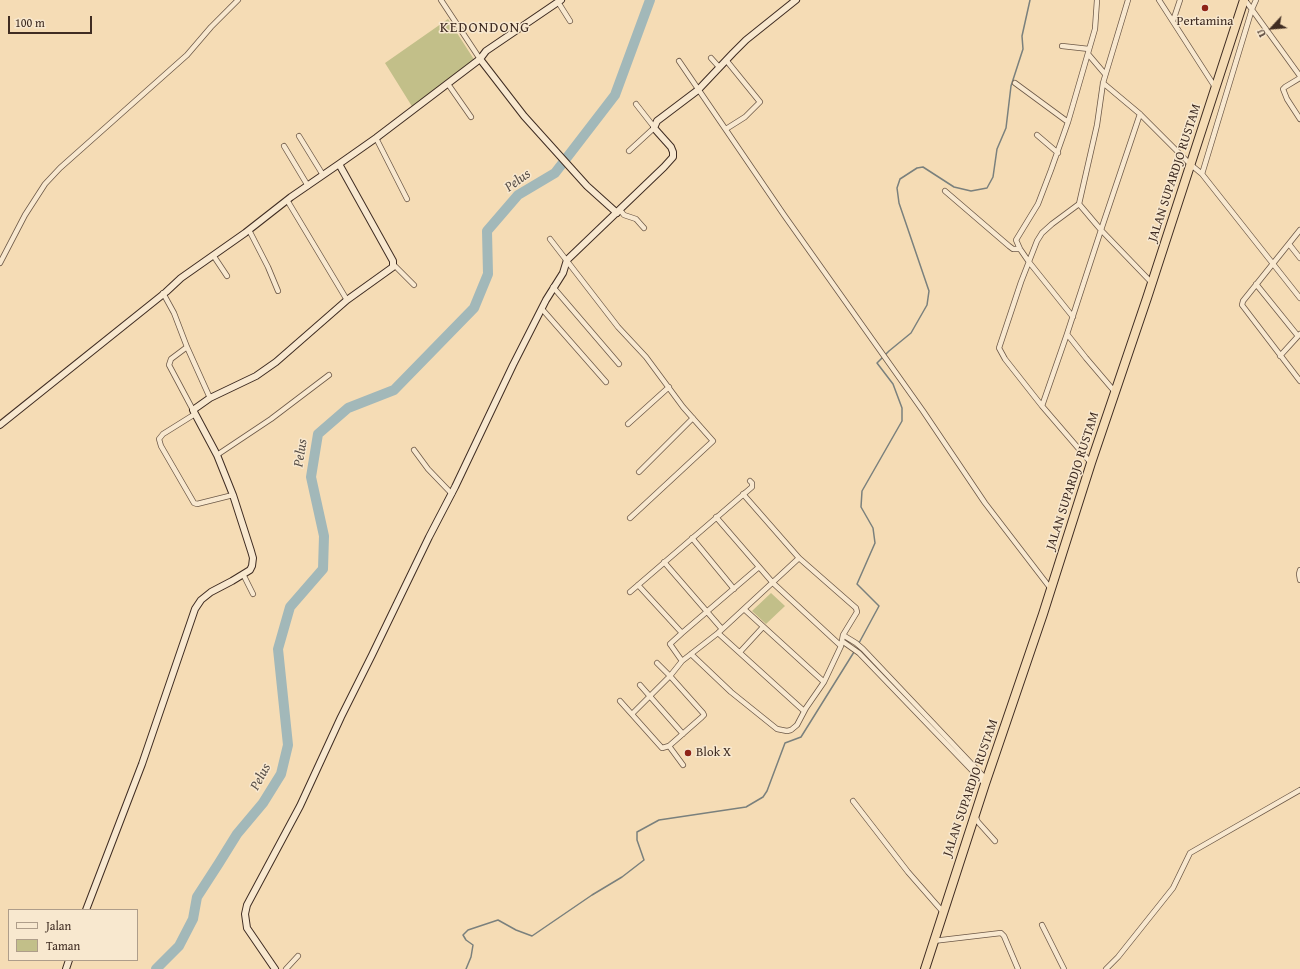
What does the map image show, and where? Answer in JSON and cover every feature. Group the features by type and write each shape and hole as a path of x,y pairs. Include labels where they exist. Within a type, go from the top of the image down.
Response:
{"highway":[{"name":"JALAN SUPARDJO RUSTAM","path":"925,969 985,782 1043,614 1091,463 1152,283 1244,0"}],"street":[{"path":"0,263 25,215 45,184 60,168 187,55 211,27 238,0"},
{"path":"441,0 480,59 524,116 587,186 618,211 624,215 636,219 644,228"},
{"path":"629,151 654,128 656,121 698,90 726,60 761,28 796,0"},
{"path":"1073,317 1029,262 1016,240 1038,204 1058,153 1095,29 1096,0"},
{"path":"1091,463 1042,406 1005,359 999,348 1037,241 1042,233 1052,224 1079,204 1097,125 1105,74 1128,0"},
{"path":"1159,0 1215,87"},
{"path":"1173,21 1180,0"},
{"path":"1244,0 1300,77 1283,89 1287,99 1300,119"},
{"path":"1202,174 1256,0"},
{"path":"0,425 163,293 287,200 376,138 480,59 486,51 559,1 570,21"},
{"path":"1062,46 1089,49"},
{"path":"1088,54 1105,74"},
{"path":"711,58 719,67"},
{"path":"726,60 760,101 759,104 745,117 726,129"},
{"path":"678,61 784,215 923,411 985,503 1050,589"},
{"path":"1015,83 1068,122"},
{"path":"1103,83 1140,114 1202,174 1300,298"},
{"path":"448,84 471,117"},
{"path":"275,969 247,928 245,914 247,905 300,806 341,717 429,537 452,494 513,365 553,287 563,273 567,260 673,157 671,147 636,104"},
{"path":"1042,406 1140,114"},
{"path":"1037,135 1058,153"},
{"path":"299,136 323,175"},
{"path":"376,138 407,199"},
{"path":"284,146 308,186"},
{"path":"339,164 394,265 414,285"},
{"path":"945,191 1009,246 1013,249 1020,249"},
{"path":"287,200 347,300"},
{"path":"1079,204 1101,230 1152,283"},
{"path":"249,230 268,267 278,291"},
{"path":"1300,230 1272,263 1243,301 1242,305 1300,381"},
{"path":"550,239 618,327 646,357 693,418 713,441 630,518"},
{"path":"1288,244 1300,258"},
{"path":"213,255 227,276"},
{"path":"233,495 197,504 194,503 161,446 159,439 163,434 194,412 210,398 256,376 276,362 347,300 394,265"},
{"path":"1256,284 1299,335 1280,356"},
{"path":"553,287 619,364"},
{"path":"163,293 174,313 187,347 210,398"},
{"path":"542,309 606,382"},
{"path":"1067,334 1115,392"},
{"path":"86,909 142,764 195,609 201,600 211,592 251,569 252,558 233,495 217,455 169,365 171,359 187,347"},
{"path":"217,455 271,419 329,375"},
{"path":"628,424 669,387"},
{"path":"639,472 693,418"},
{"path":"414,450 428,469 452,494"},
{"path":"630,592 752,487 752,483 750,481"},
{"path":"691,654 732,692 777,729 787,731 791,730 797,725 804,711 824,682 841,644 843,635 857,610 799,558 743,494"},
{"path":"716,517 773,583 841,644 853,648 859,653 985,782"},
{"path":"692,538 734,589"},
{"path":"632,714 670,676 682,661 718,633 799,558"},
{"path":"664,562 722,629"},
{"path":"682,661 670,644 759,567"},
{"path":"1300,570 1300,580"},
{"path":"243,574 253,594"},
{"path":"638,585 682,633"},
{"path":"744,609 824,682"},
{"path":"740,652 763,627"},
{"path":"718,633 804,711"},
{"path":"843,635 863,649 985,782"},
{"path":"620,701 660,747 664,748 669,746 704,715 670,676 657,664"},
{"path":"640,685 683,734"},
{"path":"669,746 683,765"},
{"path":"1106,969 1123,951 1173,888 1190,852 1300,790"},
{"path":"853,801 908,872 943,912"},
{"path":"975,815 978,822 995,841"},
{"path":"1042,925 1064,969"},
{"path":"933,941 1000,934 1004,936 1018,969"},
{"path":"286,969 298,956"}],"green space":[{"path":"448,19 475,61 413,108 385,63"},
{"path":"771,593 785,606 766,624 752,611"}],"waterway":[{"name":"Pelus","path":"156,969 179,946 193,919 197,897 237,834 263,803 281,774 288,745 278,649 290,607 323,569 324,536 311,477 318,434 348,408 394,390 474,308 488,274 487,231 518,195 555,173 615,95 650,0"},
{"path":"859,643 879,606 857,584 875,543 873,528 861,507 862,491 902,421 902,408 893,384 877,363 911,333 927,305 929,291 899,203 897,188 900,179 917,168 923,167 954,187 971,191 987,188 993,177 997,149 1006,128 1011,86 1023,49 1022,36 1030,0"},
{"path":"466,969 471,957 473,945 466,940 463,935 468,930 498,920 516,930 532,936 592,895 622,877 644,860 637,840 637,832 659,820 746,807 763,797 767,791 785,743 801,737 854,652"}],"place":[{"name":"Pertamina","path":"1205,8"},
{"name":"Blok X","path":"688,753"}],"district":[{"name":"KEDONDONG","path":"485,28"}]}
